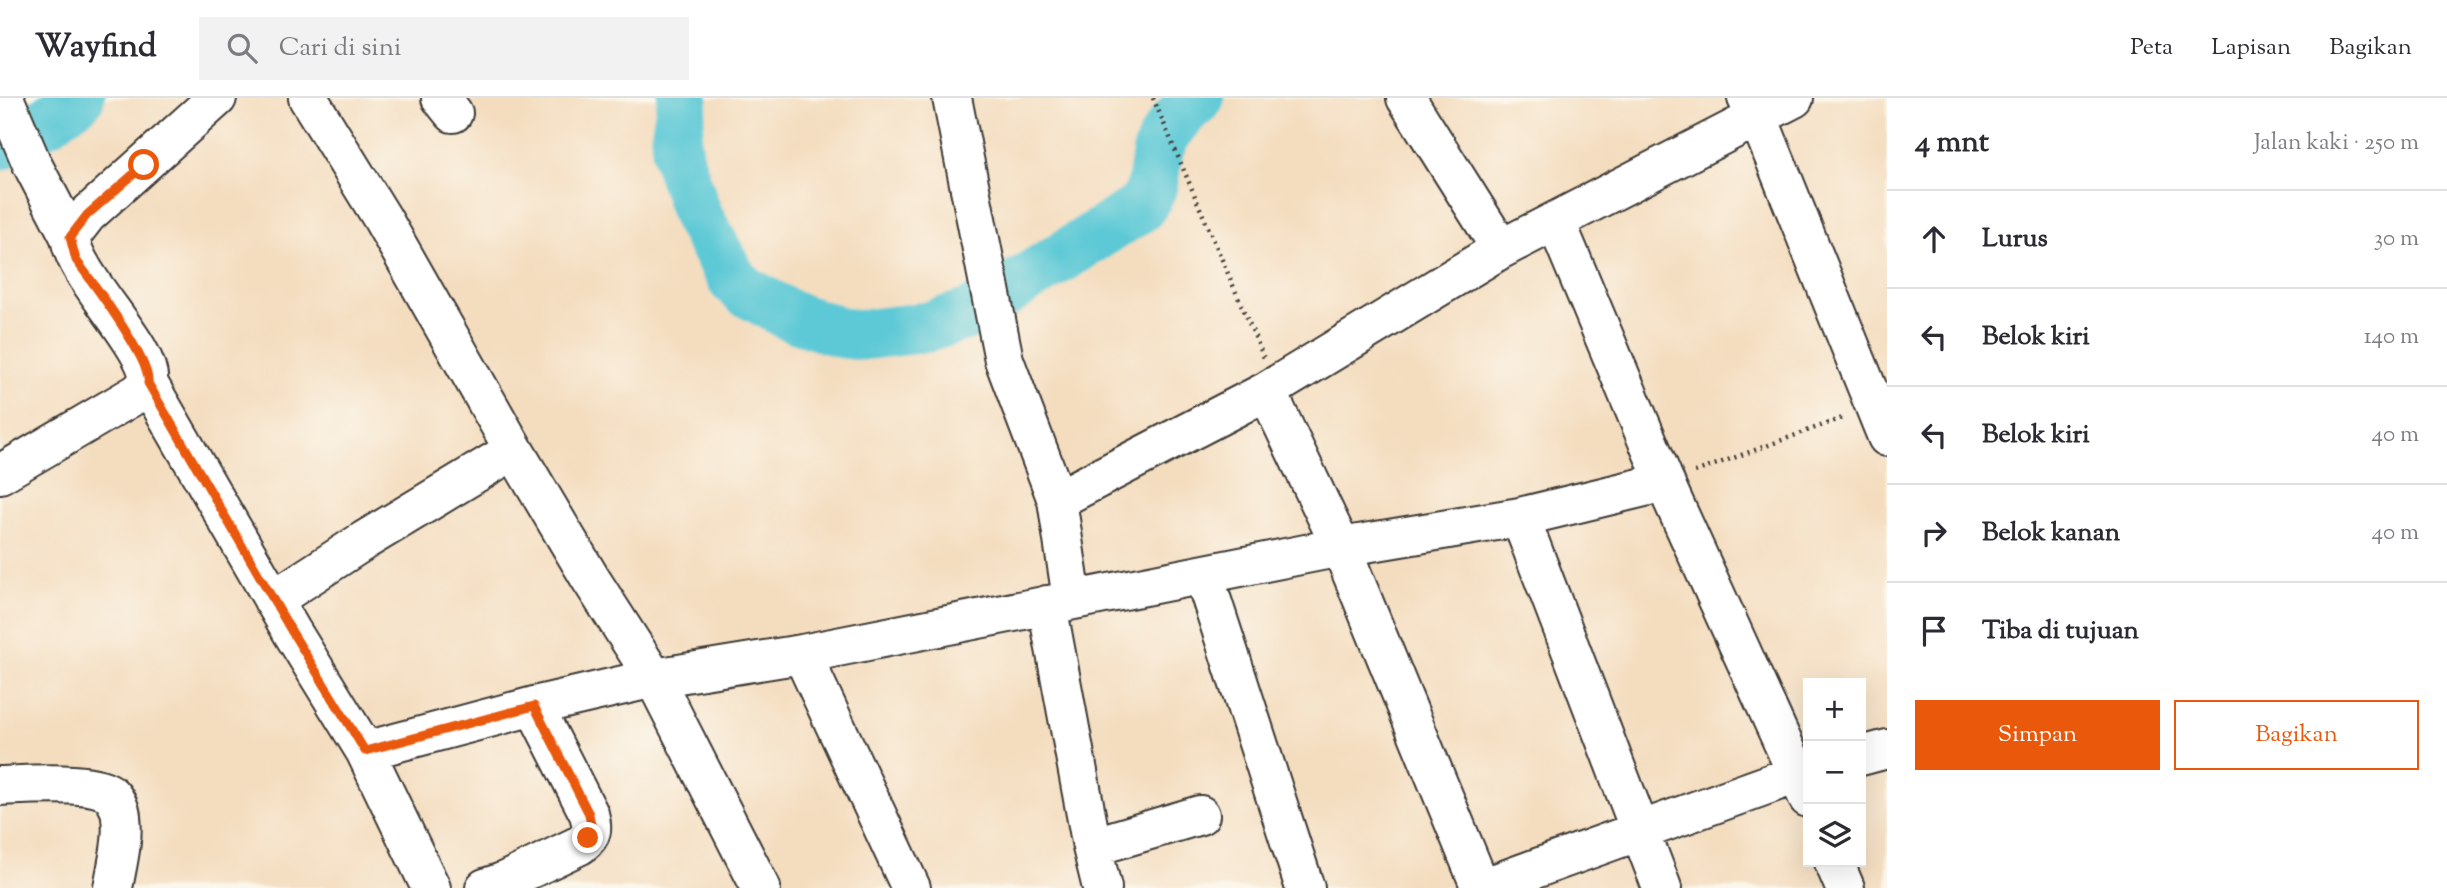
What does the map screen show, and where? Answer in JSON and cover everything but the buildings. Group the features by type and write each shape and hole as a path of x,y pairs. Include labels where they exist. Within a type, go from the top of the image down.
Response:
{"street":[{"path":"4,98 32,164 70,237 76,260 141,355 149,374 148,383 273,600 365,751 431,888"},
{"path":"70,237 87,215 216,98"},
{"path":"308,98 382,218 590,578 654,678 761,888"},
{"path":"952,98 1004,360 1056,500 1059,602 1092,847 1102,888"},
{"path":"1406,98 1501,249"},
{"path":"1056,500 1272,388 1501,249 1556,222 1752,107 1794,98"},
{"path":"1752,107 1881,421"},
{"path":"1556,222 1665,482 1803,776"},
{"path":"0,474 138,393 148,383"},
{"path":"1272,388 1482,888 1640,831 1803,781"},
{"path":"273,600 365,540 514,450"},
{"path":"365,751 534,706 654,678 802,654 1341,547 1520,517 1665,482"},
{"path":"1520,517 1662,888"},
{"path":"1203,576 1304,888"},
{"path":"802,654 911,888"},
{"path":"485,888 580,845 591,834 589,814 534,706"},
{"path":"1866,755 1887,749"},
{"path":"0,786 94,787 108,792 121,815 121,838 113,888"},
{"path":"1092,847 1200,815"},
{"path":"1836,867 1845,888"}],"path":[{"path":"1153,98 1272,388"},
{"path":"1665,482 1881,421"}],"waterway":[{"path":"0,145 46,121 79,98"},
{"path":"683,98 676,137 678,158 697,215 733,280 745,291 791,316 843,333 862,335 928,327 972,313 1140,208 1151,188 1159,148 1167,132 1199,98"}],"route":[{"path":"144,165 87,215 70,237 71,247 76,260 141,355 149,374 148,383 292,632 365,751 534,706 589,814 592,830 588,838"}]}
